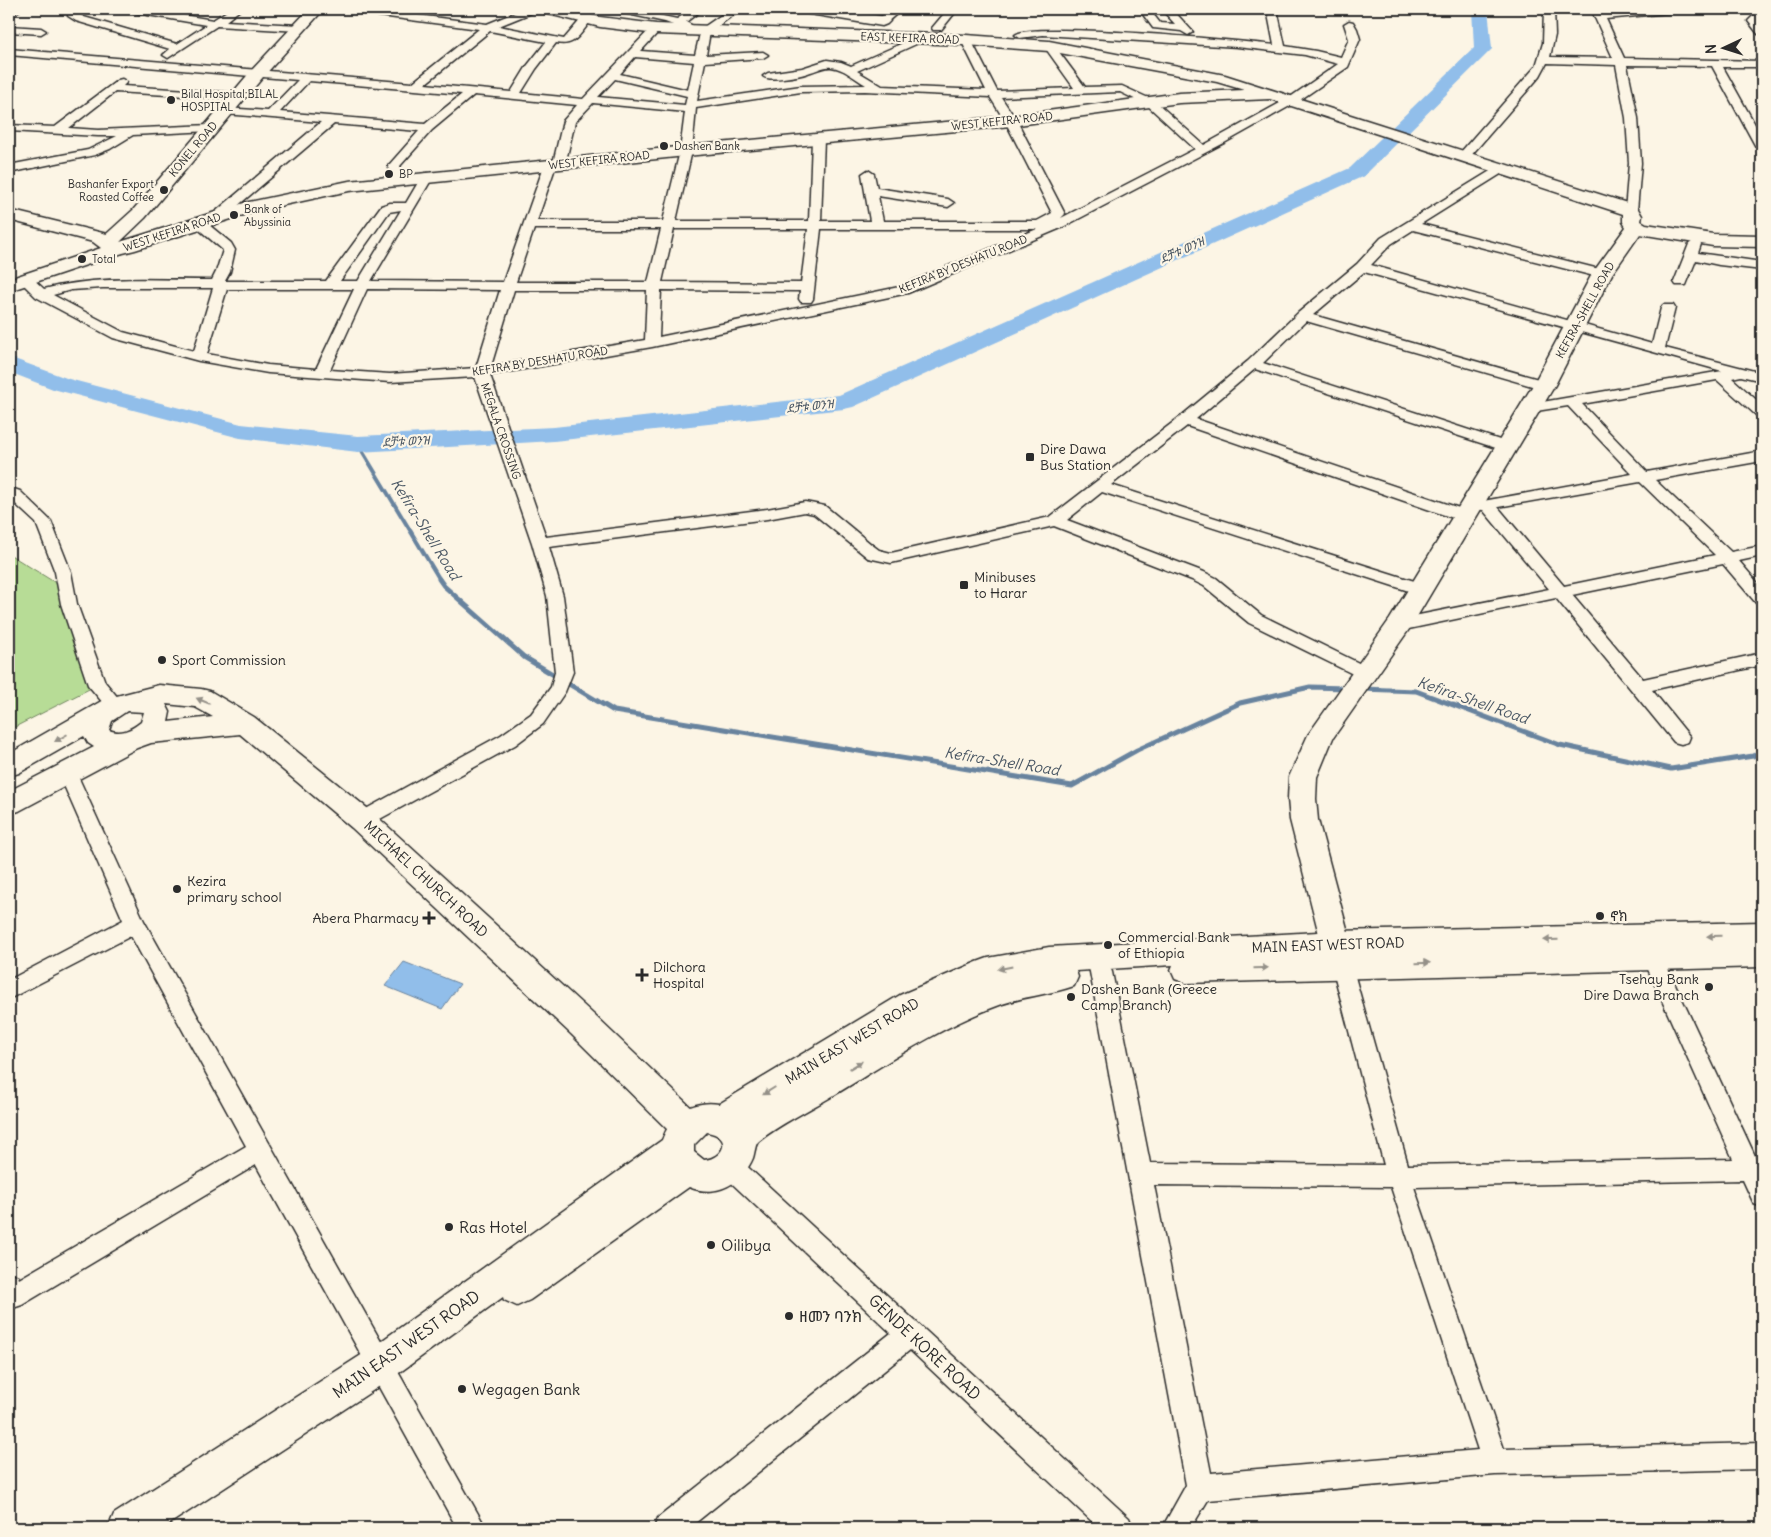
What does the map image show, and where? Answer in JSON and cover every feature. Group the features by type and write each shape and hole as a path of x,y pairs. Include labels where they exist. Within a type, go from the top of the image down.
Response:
{"main road":[{"name":"KONEL ROAD","path":"112,246 210,128 317,9"},
{"name":"EAST KEFIRA ROAD","path":"546,9 656,29 966,40 1026,39 1049,46 1219,78 1270,94"},
{"path":"804,9 826,10 882,21 937,28 948,27 1026,39"},
{"path":"1179,98 1219,78"},
{"path":"1270,94 1464,156 1634,219 1694,246 1762,240"},
{"name":"WEST KEFIRA ROAD","path":"17,282 112,246 146,242 218,216 332,188 400,179 1011,121 1179,98 1270,94"},
{"path":"9,215 100,238 112,246"},
{"name":"KEFIRA-SHELL ROAD","path":"1339,954 1304,820 1302,799 1303,777 1321,735 1399,625 1474,509 1634,219"},
{"name":"MICHAEL CHURCH ROAD","path":"9,766 117,706 158,694 201,698 245,724 362,820 582,1024 684,1148"},
{"path":"9,803 136,738 154,725 157,712 151,704 143,701 117,706 96,723 96,735 109,743 136,738 245,724"},
{"name":"MAIN EAST WEST ROAD","path":"1648,948 1762,934"},
{"name":"MAIN EAST WEST ROAD","path":"732,1127 824,1071 962,1005 1026,983 1099,965 1339,954 1648,948 1762,954"},
{"path":"705,1117 732,1127 741,1143 740,1152 730,1166 713,1175 704,1175 684,1148 705,1117"},
{"name":"MAIN EAST WEST ROAD","path":"159,1528 383,1371 684,1148"},
{"name":"MAIN EAST WEST ROAD","path":"128,1528 383,1371"}],"street":[{"path":"9,13 18,9"},
{"path":"73,9 72,14 80,19 178,48"},
{"path":"130,9 214,23 299,28"},
{"path":"59,130 113,89 236,9"},
{"path":"350,9 488,27 553,40 568,41 588,16"},
{"path":"415,86 488,27 532,9"},
{"path":"618,9 680,22 700,31"},
{"path":"680,22 698,9"},
{"path":"700,31 736,9"},
{"path":"882,21 897,9"},
{"path":"937,28 953,9"},
{"path":"1138,9 1144,9 1157,26 1185,29"},
{"path":"1272,9 1280,49"},
{"path":"1464,156 1536,74 1545,60 1550,38 1549,9"},
{"path":"1634,219 1636,163 1632,118 1621,63 1598,13 1679,9"},
{"path":"1168,11 1196,40"},
{"path":"1758,13 1753,21 1762,32"},
{"path":"1026,39 1043,32 1196,40 1280,49 1333,58 1344,62 1352,49 1355,39 1353,29 1349,24"},
{"path":"9,28 41,31"},
{"path":"555,165 569,120 656,29"},
{"path":"652,343 654,287 686,151 691,102 700,59 700,31"},
{"path":"765,33 764,68 768,76 782,90"},
{"path":"851,70 921,38"},
{"path":"514,95 531,68 553,40"},
{"path":"966,40 993,94 1011,121 1059,214 1040,224"},
{"path":"1049,46 1082,91"},
{"path":"9,52 587,101 691,102 782,90 881,89 993,94 1122,88 1151,103 1203,150"},
{"path":"634,54 700,59 763,55"},
{"path":"1545,60 1762,65"},
{"name":"KEFIRA BY DESHATU ROAD","path":"17,282 118,335 199,357 268,369 321,374 390,378 482,376 806,312 903,290 1057,225 1203,150 1293,100 1340,69 1344,62"},
{"path":"768,76 804,71 827,63 837,64 851,70 854,74 881,89"},
{"path":"1716,64 1762,148"},
{"path":"612,75 691,102"},
{"path":"271,115 306,77"},
{"path":"113,89 238,96"},
{"path":"400,179 394,166 428,128 472,91"},
{"path":"225,111 428,128"},
{"path":"218,216 331,120"},
{"path":"9,128 129,132 210,128"},
{"path":"9,169 92,153 106,147 129,132"},
{"path":"806,312 807,287 815,223 818,139"},
{"name":"MEGALA CROSSING","path":"362,820 508,740 537,719 561,680 555,596 540,543 482,376 508,286 530,224 555,165"},
{"path":"540,543 767,514 806,507 819,510 874,554 891,558 1055,521 1254,364 1303,316 1362,267 1386,242 1500,169"},
{"path":"868,174 877,224"},
{"path":"321,374 363,284 427,177"},
{"path":"870,191 948,203"},
{"path":"331,284 385,210 390,207 410,206"},
{"path":"199,223 229,250 199,357"},
{"path":"530,224 815,223 1057,225"},
{"path":"1410,225 1602,274"},
{"path":"1681,282 1694,246 1719,262 1762,266"},
{"path":"1362,267 1657,350 1762,377"},
{"path":"41,294 71,286 103,284 807,287"},
{"path":"1657,350 1668,308"},
{"path":"1303,316 1544,385"},
{"path":"1254,364 1507,447"},
{"path":"1530,408 1742,372"},
{"path":"1721,376 1762,413"},
{"path":"1571,401 1643,477 1727,558 1762,599"},
{"path":"1185,420 1474,509 1559,592 1681,737"},
{"path":"1474,509 1762,456"},
{"path":"1098,486 1421,589"},
{"path":"14,494 44,521 63,572 69,604 97,685 117,706"},
{"path":"1055,521 1210,582 1255,619 1358,684"},
{"path":"1399,625 1762,551"},
{"path":"1640,686 1762,659"},
{"path":"68,774 136,924 472,1528"},
{"path":"9,990 136,924"},
{"path":"1648,948 1756,1170 1762,1196"},
{"path":"1339,954 1399,1176 1495,1462"},
{"path":"1099,965 1200,1487 1176,1528"},
{"path":"10,1293 261,1149"},
{"name":"GENDE KORE ROAD","path":"730,1166 1119,1528"},
{"path":"1140,1174 1399,1176 1756,1170"},
{"path":"668,1528 911,1333"},
{"path":"1200,1487 1495,1462 1762,1456"}],"green space":[{"path":"9,554 67,590 97,685 9,730"}],"water":[{"path":"404,962 460,984 442,1009 385,986"}],"waterway":[{"name":"ደቻቱ ወንዝ","path":"9,364 61,384 240,431 358,444 554,434 844,402 1357,172 1483,49 1480,9"},
{"name":"Kefira-Shell Road","path":"358,444 440,580"},
{"name":"Kefira-Shell Road","path":"439,579 444,586 524,657 614,711 1072,786 1137,750 1240,703 1310,687 1346,688"},
{"name":"Kefira-Shell Road","path":"1362,689 1416,691 1560,745 1671,769 1753,756 1762,751"}],"place":[{"name":"Bilal Hospital;BILAL HOSPITAL","path":"171,100"},
{"name":"Dashen Bank","path":"664,146"},
{"name":"BP","path":"389,174"},
{"name":"Bashanfer Export Roasted Coffee","path":"164,190"},
{"name":"Bank of Abyssinia","path":"234,215"},
{"name":"Total","path":"82,259"},
{"name":"Dire Dawa Bus Station","path":"1030,457"},
{"name":"Minibuses to Harar","path":"964,585"},
{"name":"Sport Commission","path":"162,660"},
{"name":"Kezira primary school","path":"177,889"},
{"name":"ኖክ","path":"1600,916"},
{"name":"Abera Pharmacy","path":"429,918"},
{"name":"Commercial Bank of Ethiopia","path":"1108,945"},
{"name":"Dilchora Hospital","path":"642,975"},
{"name":"Tsehay Bank Dire Dawa Branch","path":"1709,987"},
{"name":"Dashen Bank (Greece Camp Branch)","path":"1071,997"},
{"name":"Ras Hotel","path":"449,1227"},
{"name":"Oilibya","path":"711,1245"},
{"name":"ዘመን ባንክ","path":"789,1316"},
{"name":"Wegagen Bank","path":"462,1389"}]}
